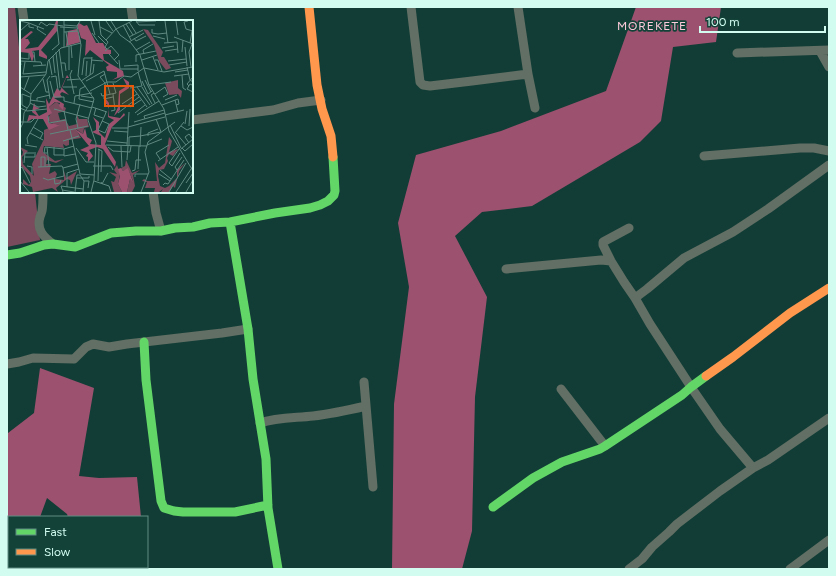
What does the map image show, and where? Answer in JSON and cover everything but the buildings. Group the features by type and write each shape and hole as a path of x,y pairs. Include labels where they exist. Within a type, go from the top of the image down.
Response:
{"street":[{"path":"22,7 24,20"},
{"path":"131,7 133,20"},
{"path":"7,255 20,254 44,245 53,244 70,247 75,246 111,233 149,230 161,231 175,228 193,227 210,223 230,222 274,213 310,208 320,205 328,200 334,195 335,191 332,142 322,109 317,85 309,7"},
{"path":"411,7 420,82 423,85 430,86 528,74"},
{"path":"518,7 528,74 535,108"},
{"path":"737,53 824,50 829,67"},
{"path":"193,120 273,110 298,103 321,100"},
{"path":"704,156 800,148 814,148 829,151"},
{"path":"635,298 684,258 733,232 829,165"},
{"path":"43,193 42,210 39,224 42,234 53,244"},
{"path":"153,193 156,213 161,231"},
{"path":"230,222 248,329 253,379 266,459 268,505 278,569"},
{"path":"629,228 603,242 603,245 650,324 691,387 720,429 753,468"},
{"path":"506,269 611,260"},
{"path":"493,506 534,478 562,462 605,446 682,395 790,314 829,288"},
{"path":"7,364 33,358 74,359 86,347 93,344 109,347 248,329"},
{"path":"144,342 146,380 161,501 164,508 183,512 235,512 268,505"},
{"path":"364,382 373,487"},
{"path":"561,389 605,446"},
{"path":"260,423 279,419 338,413 366,406"},
{"path":"629,569 642,559 652,547 677,524 720,491 829,418"},
{"path":"790,569 829,540"}],"shaded area":[{"path":"7,7 15,7 20,57 20,193 35,193 40,240 7,247"},
{"path":"636,7 721,7 716,42 673,47 661,121 640,142 532,206 482,212 455,236 487,297 475,397 472,531 462,569 392,569 394,404 409,287 398,223 416,155 501,131 606,91"},
{"path":"40,368 94,388 79,476 99,478 137,477 141,516 68,516 47,498 40,516 8,516 7,540 8,433 34,413"},
{"path":"66,568 123,568 123,569"}],"traffic: fast":[{"path":"7,255 20,253 44,245 53,244 75,247 111,233 161,231 175,228 193,227 210,223 230,222 320,205 328,201 334,195 333,157"},
{"path":"230,222 248,329 253,379 266,459 268,508 278,569"},
{"path":"144,342 146,380 161,501 164,508 183,512 235,512 268,505"},
{"path":"493,507 533,478 562,462 605,446 682,395 706,376"}],"traffic: slow":[{"path":"309,7 317,85 322,109 331,136 333,157"},
{"path":"706,376 790,313 829,288"}],"district":[{"name":"MOREKETE","path":"652,26"}]}
